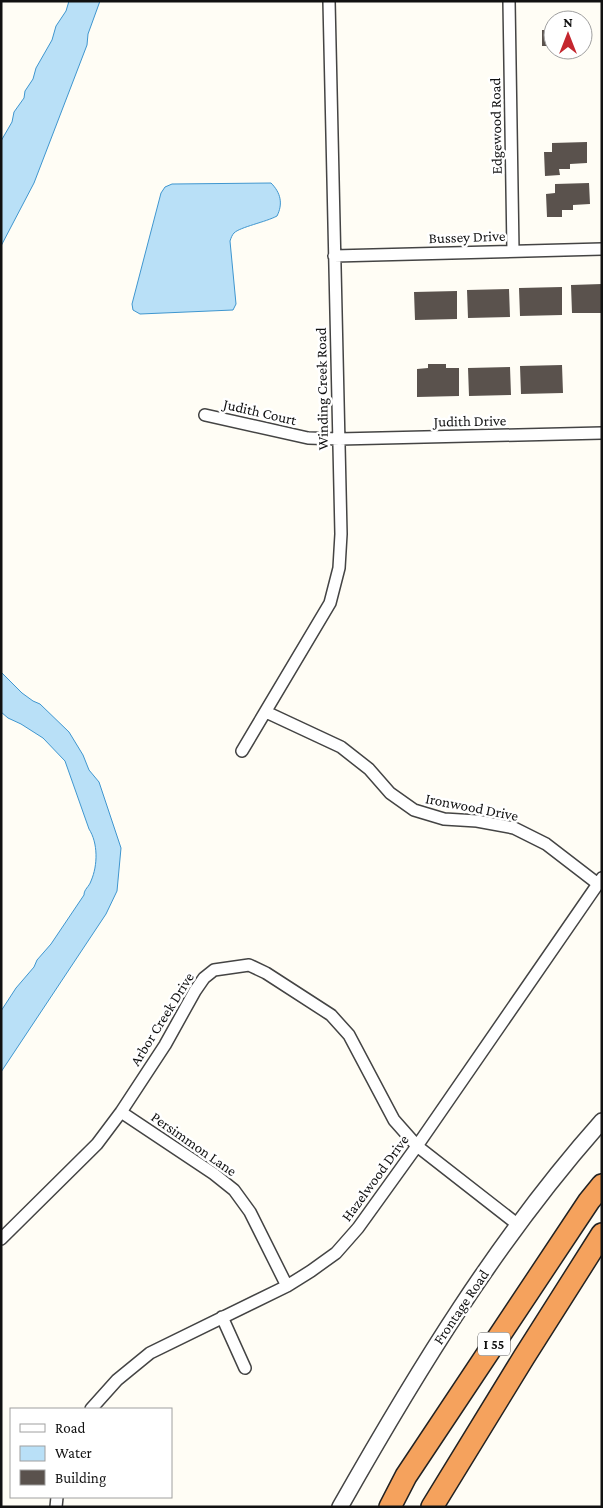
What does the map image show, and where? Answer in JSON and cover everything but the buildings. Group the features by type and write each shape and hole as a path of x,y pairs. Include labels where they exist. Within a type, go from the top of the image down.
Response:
{"highway":[{"name":"I 55","path":"390,1507 412,1468 589,1201 602,1185"},
{"name":"I 55","path":"432,1507 602,1234"}],"street":[{"name":"Winding Creek Road","path":"242,751 330,603 339,568 341,534 329,1"},
{"name":"Edgewood Road","path":"508,1 513,251"},
{"name":"Bussey Drive","path":"334,256 602,249"},
{"name":"Judith Court","path":"205,415 308,438 339,439"},
{"name":"Judith Drive","path":"339,439 602,432"},
{"name":"Ironwood Drive","path":"266,712 341,747 369,770 390,793 414,810 444,819 477,821 514,828 546,844 600,881"},
{"name":"Hazelwood Drive","path":"92,1408 117,1380 150,1353 222,1316 287,1286 336,1253 358,1228 417,1146 600,881"},
{"name":"Arbor Creek Drive","path":"1,1239 97,1144 121,1112 165,1045 204,978 214,970 249,965 266,973 331,1015 349,1035 394,1120 417,1146 517,1224"},
{"name":"Persimmon Lane","path":"121,1112 214,1174 234,1190 250,1212 287,1286"},
{"name":"Frontage Road","path":"340,1507 443,1332 517,1224 602,1121"},
{"path":"222,1316 245,1368"}],"water":[{"path":"69,1 100,1 88,34 87,45 34,183 1,246 1,141 12,122 14,112 24,98 25,91 33,79 36,68 52,40 56,26 66,11"},
{"path":"271,183 280,199 277,216 237,231 230,241 236,304 233,310 140,314 133,310 132,304 161,193 165,187 172,184"},
{"path":"1,672 22,693 40,704 69,732 83,755 89,770 99,782 121,848 117,891 106,914 1,1072 1,1011 16,988 51,944 84,895 93,875 96,854 92,835 65,761 43,738 1,712"}]}
